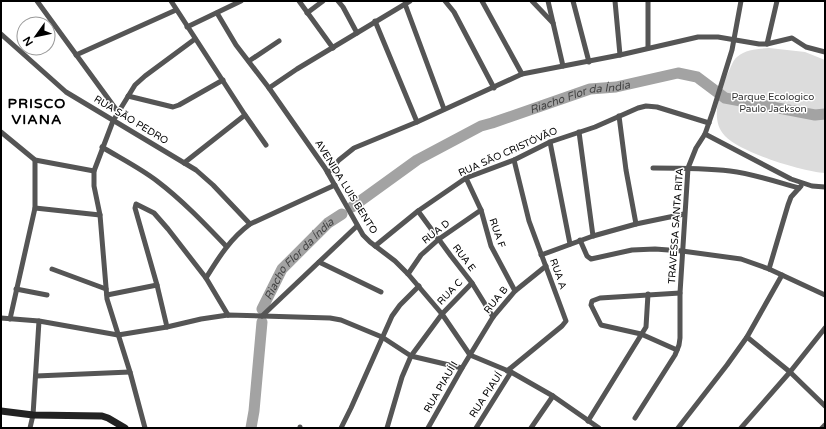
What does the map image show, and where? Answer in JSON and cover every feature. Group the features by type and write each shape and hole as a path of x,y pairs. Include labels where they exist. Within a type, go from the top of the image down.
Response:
{"street":[{"path":"37,1 118,112"},
{"path":"171,1 266,145"},
{"path":"187,27 240,1"},
{"path":"299,1 333,48"},
{"path":"307,13 323,1"},
{"path":"338,1 343,6 357,33"},
{"path":"445,1 454,12 494,88"},
{"path":"482,1 522,74"},
{"path":"532,1 554,24"},
{"path":"548,1 563,66"},
{"path":"573,1 589,62"},
{"path":"615,1 620,55"},
{"path":"648,1 648,48"},
{"name":"TRAVESSA SANTA RITA","path":"635,418 678,350 680,338 680,293 684,214 688,168 696,148 705,134 709,123 734,40 741,1"},
{"path":"767,44 777,1"},
{"path":"269,88 375,21 408,2 444,109"},
{"path":"76,54 176,10"},
{"name":"AVENIDA LUIS BENTO","path":"217,13 236,45 269,88 328,173 357,226 366,238 395,261 419,286 442,314 470,355"},
{"path":"375,21 417,122"},
{"name":"RUA SÃO PEDRO","path":"1,34 66,92 204,176 250,224"},
{"path":"328,173 344,155 354,148 417,122 522,74 589,62 698,37 709,36 760,44 767,44 792,38 806,47 825,52"},
{"path":"145,428 107,295 100,215 94,186 94,171 113,120 136,85 145,76 195,39"},
{"path":"249,61 279,41"},
{"path":"128,96 174,107 223,80"},
{"name":"RUA SÃO CRISTÓVÃO","path":"375,246 418,211 466,178 514,160 550,142 638,108 650,106 657,107 709,123"},
{"path":"184,163 245,115"},
{"path":"619,116 626,170 636,224"},
{"path":"1,132 36,160 94,171"},
{"path":"579,132 593,236"},
{"path":"705,134 801,186"},
{"path":"550,142 570,244"},
{"path":"102,147 156,180 187,206 226,246"},
{"path":"10,319 35,208 36,160"},
{"name":"RUA A","path":"509,372 565,323 565,318 526,212 514,160"},
{"path":"653,168 688,168 731,171 801,186 825,187"},
{"name":"RUA F","path":"466,178 481,210 491,246 515,291"},
{"path":"206,278 226,246 239,232 250,224 335,185"},
{"path":"769,269 791,197 801,186"},
{"path":"167,327 157,285 135,208 136,204 145,207 160,219 206,278 228,315"},
{"path":"35,208 100,215"},
{"name":"RUA D","path":"408,274 421,255 439,239 481,210"},
{"name":"RUA E","path":"418,211 450,256 472,283 493,317"},
{"path":"542,255 593,236 636,224 684,214"},
{"path":"262,316 357,226"},
{"path":"580,240 587,256 591,259 632,250 654,249 682,251 741,259 769,269 825,295"},
{"path":"319,262 381,292"},
{"name":"RUA B","path":"470,355 493,317 515,291 546,266"},
{"path":"52,268 106,289"},
{"path":"678,428 747,337 782,275"},
{"name":"RUA C","path":"387,428 402,377 411,356 442,314 472,283"},
{"path":"107,295 157,285"},
{"path":"341,428 396,309 419,286"},
{"path":"16,289 47,295"},
{"name":"TRAVESSA SANTA RITA","path":"678,350 641,334 600,325 591,305 592,301 600,298 680,293"},
{"path":"588,421 646,327 648,294"},
{"path":"1,318 39,321 118,335 167,327 201,318 228,315 330,318 341,320 382,337 411,356 462,368"},
{"path":"30,428 33,415 39,321"},
{"path":"741,428 790,372 825,328"},
{"path":"747,337 790,372 825,406"},
{"path":"470,355 509,372 553,396 599,428"},
{"name":"RUA PIAUÍ I","path":"428,428 470,355"},
{"path":"36,376 130,372"},
{"name":"RUA PIAUÍ","path":"476,428 509,372"},
{"path":"531,428 553,396"},
{"path":"1,411 33,415 102,416 125,428"},
{"path":"822,428 825,425"}],"green space":[{"name":"Parque Ecologico Paulo Jackson","path":"769,48 805,52 825,60 825,173 787,165 758,155 733,142 725,136 720,129 717,114 719,96 733,62 744,52"}],"waterway":[{"name":"Riacho Flor da Índia","path":"352,207 417,160 481,126 590,89 616,87 678,73 697,77 725,98 815,115 825,114"},
{"name":"Riacho Flor da Índia","path":"262,309 282,269 328,223 342,214"},
{"name":"Riacho Flor da Índia","path":"251,428 254,411 262,322"}],"district":[{"name":"PRISCO VIANA","path":"37,112"}]}
